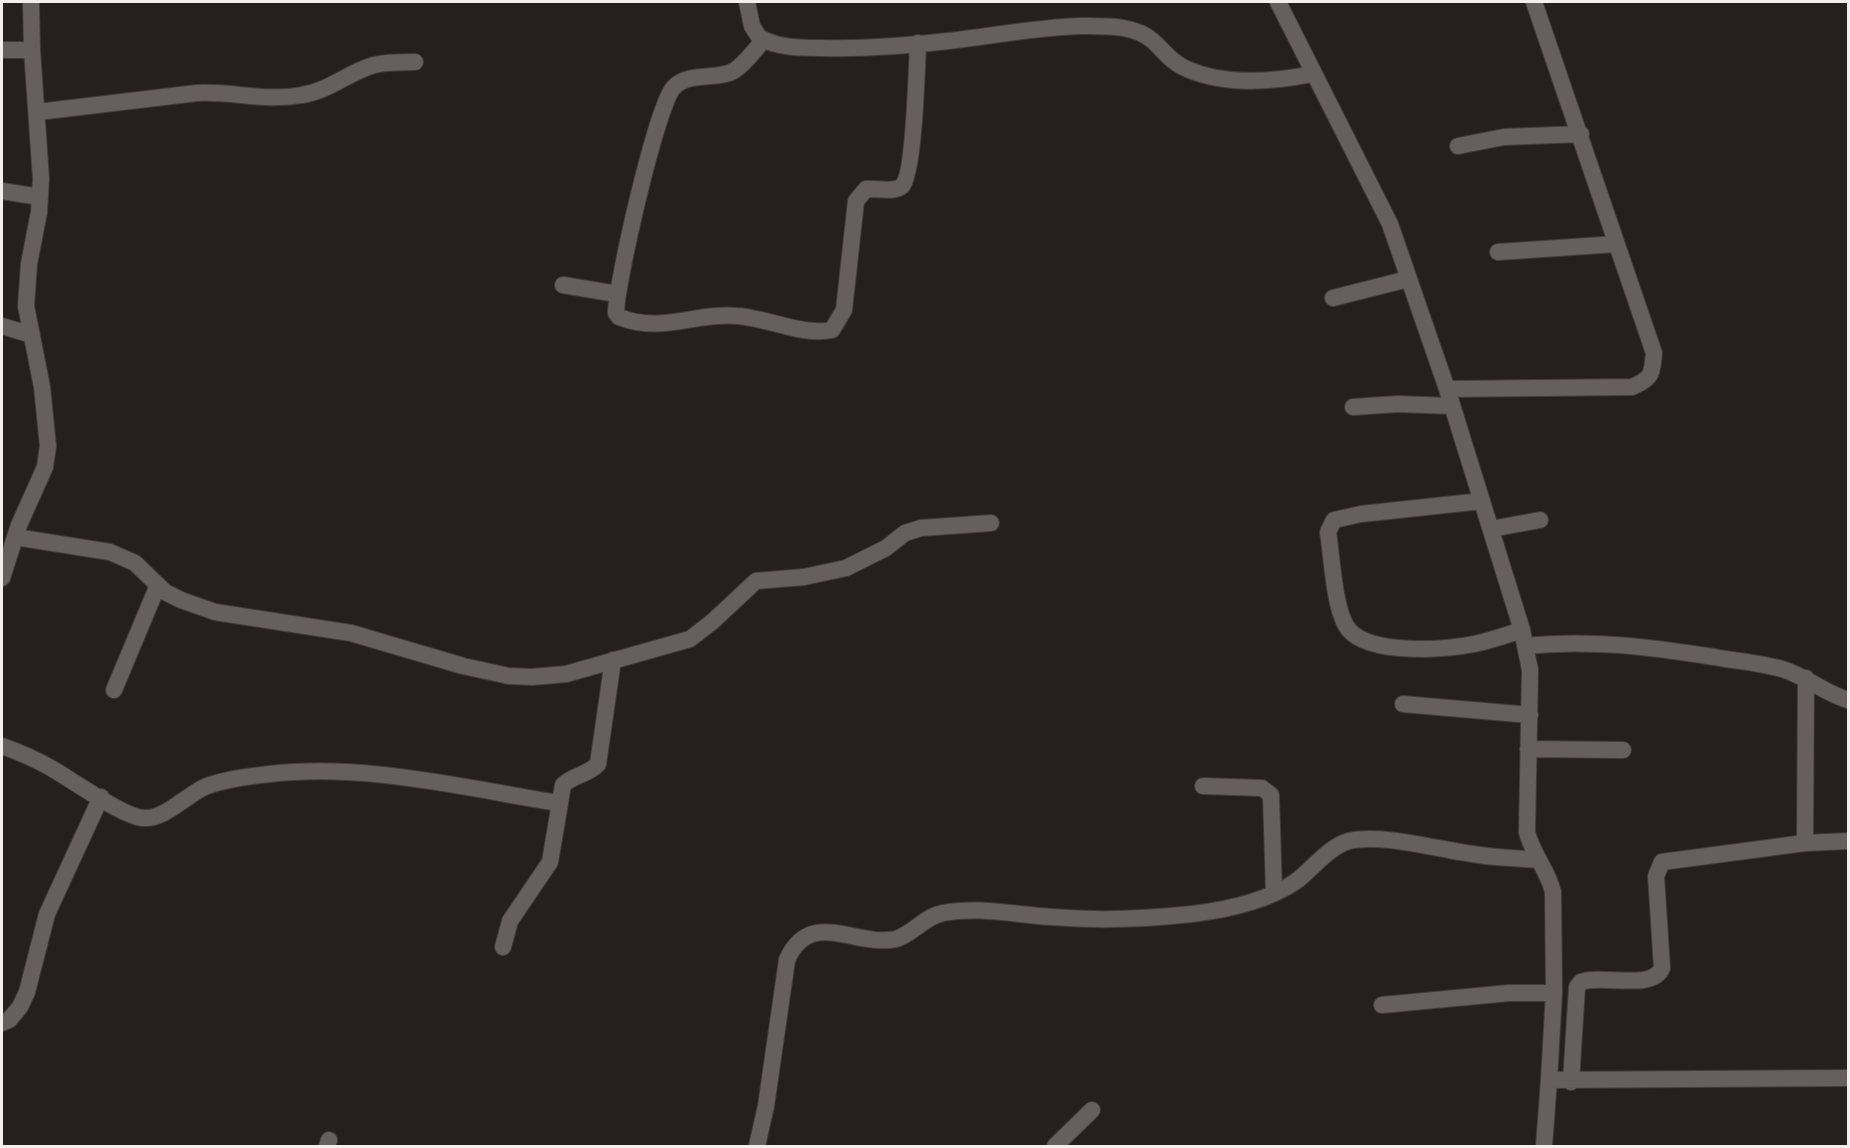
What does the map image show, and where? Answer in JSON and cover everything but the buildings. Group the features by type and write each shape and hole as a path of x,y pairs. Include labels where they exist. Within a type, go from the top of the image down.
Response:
{"street":[{"path":"2,578 15,537 45,467 48,446 42,387 26,291 40,197 38,112 32,50 31,2"},
{"path":"747,2 752,26 764,40 804,48 854,49 918,44 1035,29 1104,27 1146,35 1179,65 1201,73 1253,81 1278,81 1312,74"},
{"path":"1278,2 1312,74 1390,224 1447,389 1524,638 1530,670 1527,832 1530,846 1550,880 1553,892 1554,993 1544,1146"},
{"path":"1447,389 1632,387 1646,381 1652,372 1654,353 1534,2"},
{"path":"764,40 735,71 685,81 672,88 655,133 617,294 616,313 619,317 664,325 723,315 812,332 832,330 844,310 856,201 866,189 896,189 903,186 906,179 911,151 918,44"},
{"path":"2,50 32,50"},
{"path":"38,112 197,93 217,92 267,99 303,95 320,91 373,65 415,62"},
{"path":"1458,146 1504,137 1581,134"},
{"path":"2,191 40,197"},
{"path":"1498,252 1617,244"},
{"path":"1333,298 1408,279"},
{"path":"563,285 617,294"},
{"path":"2,326 32,335"},
{"path":"1353,406 1398,404 1452,406"},
{"path":"1482,501 1361,514 1334,520 1328,532 1343,619 1357,637 1381,646 1401,648 1467,645 1524,638 1661,649 1780,669 1806,678 1832,695 1848,700"},
{"path":"1491,529 1540,520"},
{"path":"15,537 110,552 135,563 158,585 181,600 215,612 351,633 388,642 463,666 509,676 566,674 690,639 756,581 804,578 846,568 886,548 905,533 921,528 990,524"},
{"path":"114,690 158,585"},
{"path":"503,947 510,921 550,862 561,790 567,780 590,772 598,764 614,660"},
{"path":"1805,843 1806,678"},
{"path":"1403,704 1530,715"},
{"path":"2,746 49,767 137,817 151,818 208,786 270,774 313,772 389,777 559,803"},
{"path":"1528,749 1623,750"},
{"path":"1203,786 1262,788 1271,795 1274,893"},
{"path":"2,1023 9,1020 20,1007 27,992 47,914 100,797"},
{"path":"757,1146 766,1106 787,960 798,940 805,937 822,933 896,939 933,916 944,912 979,912 1083,920 1192,914 1274,893 1309,872 1329,852 1350,841 1404,843 1480,856 1538,860"},
{"path":"1571,1082 1577,987 1581,982 1649,980 1662,968 1656,876 1662,862 1805,843 1848,841"},
{"path":"1382,1005 1509,993 1554,993"},
{"path":"1549,1080 1571,1082 1848,1078"},
{"path":"1055,1146 1092,1110"}]}
